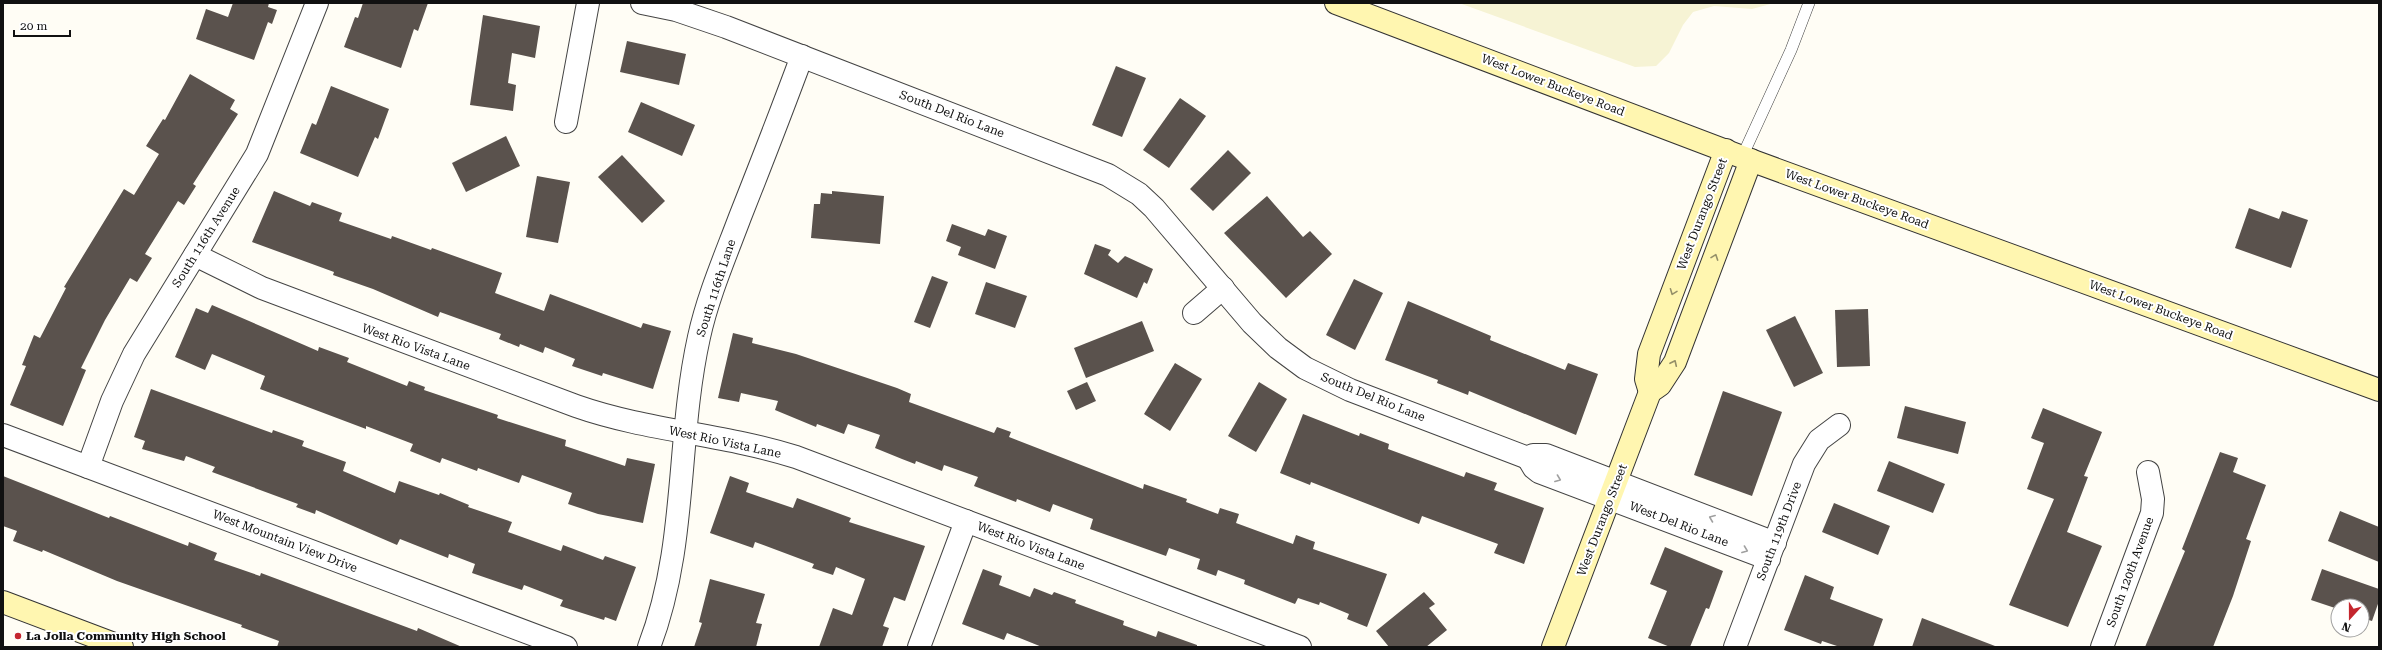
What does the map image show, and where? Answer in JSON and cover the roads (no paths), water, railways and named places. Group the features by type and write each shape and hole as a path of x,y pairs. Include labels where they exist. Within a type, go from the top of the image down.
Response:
{"main road":[{"name":"West Lower Buckeye Road","path":"1336,3 1740,156 2379,390"},
{"name":"West Durango Street","path":"1553,647 1650,392 1660,384 1675,362 1740,156"},
{"path":"3,602 122,647"}],"street":[{"name":"South 116th Avenue","path":"88,467 112,401 134,354 257,154 316,3"},
{"path":"566,122 588,3"},
{"name":"South Del Rio Lane","path":"642,3 701,18 1092,168 1118,180 1139,194 1154,208 1252,323 1278,348 1320,376 1350,390 1528,458"},
{"name":"South 116th Lane","path":"649,647 671,574 676,541 694,363 710,299 802,56"},
{"name":"West Rio Vista Lane","path":"195,255 262,288 576,406 613,419 760,446 966,521 1300,647"},
{"path":"1194,313 1223,288"},
{"name":"South 119th Drive","path":"1735,647 1810,452 1819,440 1839,425"},
{"name":"West Mountain View Drive","path":"3,435 566,647"},
{"name":"West Del Rio Lane","path":"1528,458 1534,468 1539,472 1613,489 1772,551"},
{"name":"South 120th Avenue","path":"2102,647 2152,513 2153,499 2148,472"},
{"path":"919,647 966,521"}],"lane":[{"path":"1740,156 1791,50 1809,3"}],"place":[{"name":"La Jolla Community High School","path":"18,636"}]}
